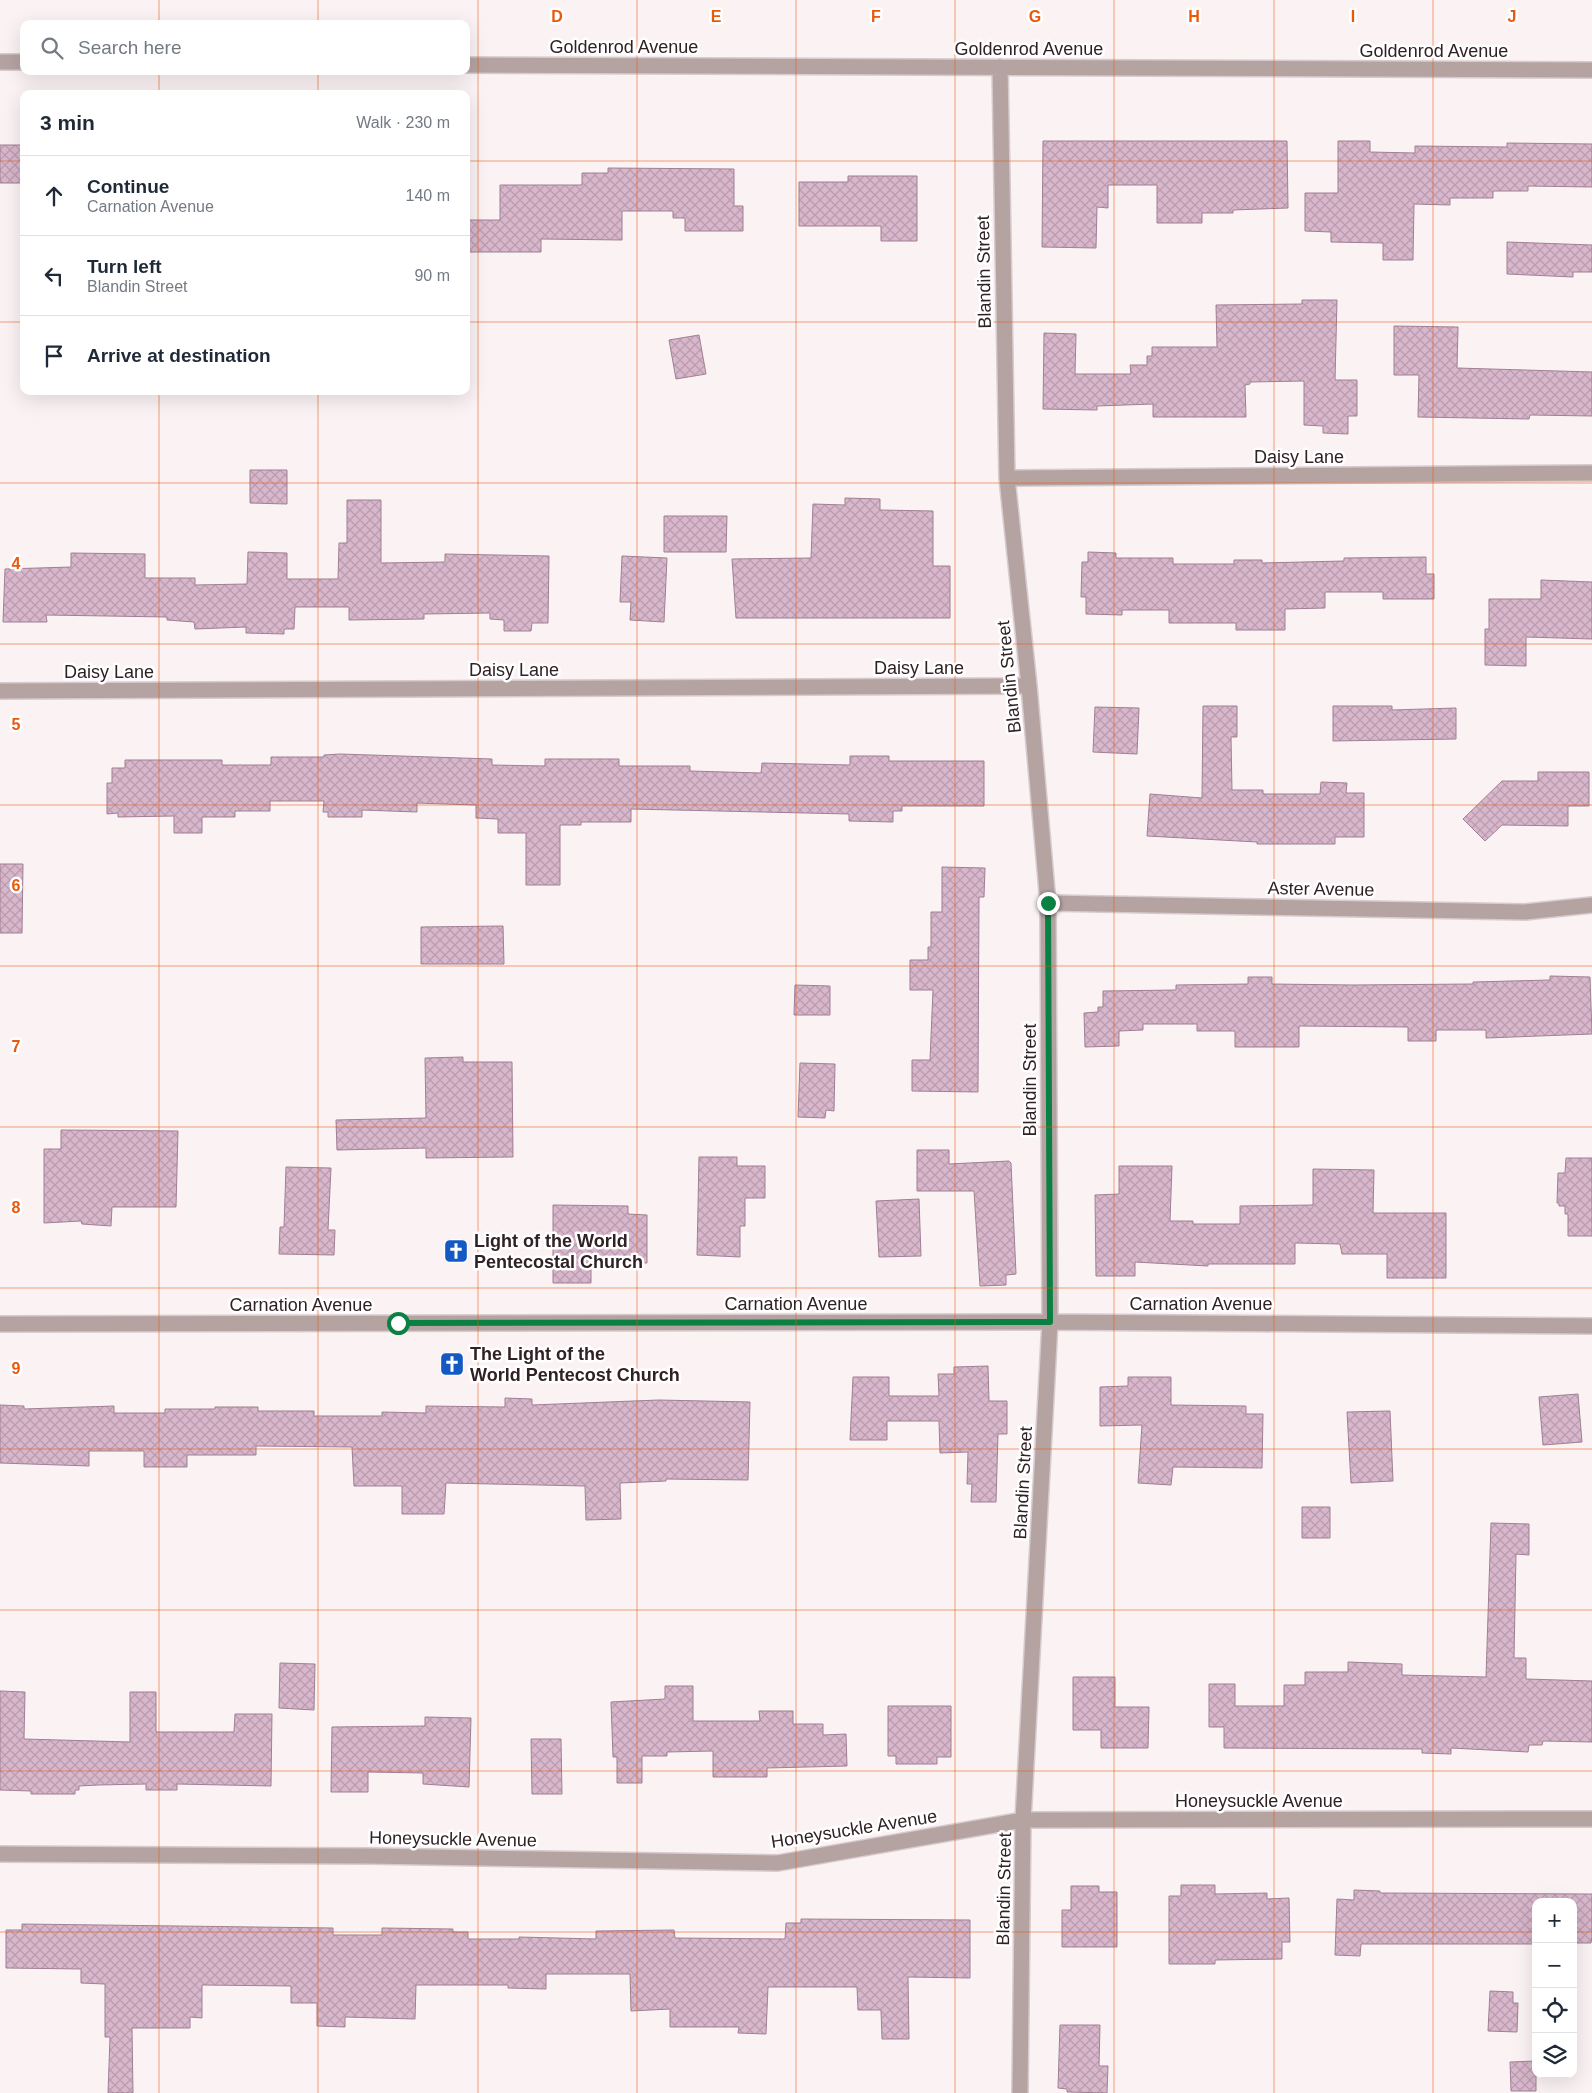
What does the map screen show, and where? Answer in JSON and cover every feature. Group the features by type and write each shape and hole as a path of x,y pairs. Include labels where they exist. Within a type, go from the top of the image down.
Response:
{"street":[{"path":"0,62 20,62"},
{"name":"Goldenrod Avenue","path":"470,65 1592,70"},
{"name":"Blandin Street","path":"1000,68 1007,478 1029,686 1048,903 1050,1322 1024,1820 1020,2093"},
{"name":"Daisy Lane","path":"1007,478 1592,473"},
{"name":"Daisy Lane","path":"0,691 1029,686"},
{"name":"Aster Avenue","path":"1048,903 1525,912 1592,905"},
{"name":"Carnation Avenue","path":"0,1324 1050,1322 1592,1326"},
{"name":"Honeysuckle Avenue","path":"0,1854 368,1856 778,1863 1024,1820 1592,1819"}],"building":[{"path":"1043,141 1287,141 1288,208 1233,210 1233,213 1202,213 1202,223 1157,223 1157,185 1108,185 1108,208 1097,207 1096,248 1042,247"},
{"path":"1338,141 1370,141 1370,152 1415,153 1415,146 1507,147 1507,143 1592,144 1592,187 1528,186 1528,191 1493,191 1493,198 1450,198 1450,205 1414,204 1413,260 1383,260 1383,243 1331,242 1331,232 1305,231 1305,193 1338,193"},
{"path":"0,145 20,145 20,183 0,183"},
{"path":"608,168 734,169 734,206 743,206 743,231 685,231 685,218 673,218 673,211 622,211 622,240 541,239 541,252 470,252 470,220 500,220 500,185 582,185 582,173 608,173"},
{"path":"848,176 917,176 917,241 881,241 881,226 799,226 799,182 848,182"},
{"path":"1507,242 1592,245 1592,272 1573,272 1573,277 1507,274"},
{"path":"1302,300 1337,300 1335,380 1357,380 1357,416 1348,416 1348,434 1323,433 1323,426 1304,425 1304,381 1250,382 1250,384 1245,385 1246,417 1153,417 1153,404 1097,406 1097,410 1043,409 1044,333 1076,334 1075,374 1131,374 1130,365 1147,365 1147,356 1152,356 1152,347 1217,347 1216,305 1302,304"},
{"path":"1394,326 1458,327 1457,368 1592,372 1592,416 1530,415 1529,419 1418,417 1419,375 1394,375"},
{"path":"699,335 706,374 676,379 669,340"},
{"path":"250,470 287,470 287,504 250,503"},
{"path":"845,498 880,499 880,510 933,511 933,566 950,566 950,618 736,618 732,559 811,558 813,504 845,505"},
{"path":"347,500 381,500 381,563 445,562 445,554 549,556 548,623 532,623 531,631 504,631 504,620 490,619 490,613 424,614 424,619 349,620 349,607 295,607 294,629 284,629 284,634 246,633 246,627 195,629 194,622 167,620 167,617 46,615 47,622 3,622 5,569 71,567 71,553 145,554 145,578 195,578 195,585 247,584 248,552 287,553 287,579 338,579 339,543 347,543"},
{"path":"664,516 727,516 726,552 664,552"},
{"path":"1088,552 1116,553 1116,558 1173,558 1173,564 1234,564 1234,560 1262,560 1262,563 1344,561 1344,558 1426,557 1426,574 1434,574 1434,599 1383,599 1383,592 1325,592 1325,608 1285,609 1285,630 1236,630 1236,623 1169,623 1169,610 1122,610 1122,615 1086,614 1086,597 1081,597 1082,562 1088,562"},
{"path":"622,556 667,558 664,622 630,620 631,602 620,602"},
{"path":"1541,580 1592,582 1592,639 1526,637 1526,666 1485,665 1485,629 1489,629 1489,599 1541,599"},
{"path":"1203,706 1237,706 1237,737 1231,737 1232,790 1263,790 1263,794 1320,794 1321,782 1347,783 1346,793 1364,793 1364,837 1335,837 1335,844 1257,844 1257,842 1147,836 1150,794 1202,798"},
{"path":"1333,706 1392,706 1392,710 1456,708 1456,739 1333,741"},
{"path":"1095,707 1139,708 1137,754 1093,752"},
{"path":"324,755 492,759 492,765 545,766 545,759 619,759 619,766 690,766 690,771 761,773 762,763 850,765 850,756 889,756 889,761 984,761 984,806 902,806 902,811 893,811 893,822 849,821 849,814 631,809 631,822 581,822 581,825 560,825 560,885 526,885 526,833 498,833 498,819 476,818 476,805 417,803 417,812 362,810 362,817 328,817 328,812 323,812 324,801 270,801 270,811 235,811 235,817 202,817 202,833 174,833 174,816 118,817 118,813 107,814 107,783 112,783 112,768 125,768 125,760 222,760 222,765 271,765 271,757 324,757"},
{"path":"1538,772 1589,772 1589,806 1568,806 1568,826 1502,825 1485,841 1463,819 1502,781 1538,781"},
{"path":"0,864 23,864 22,933 0,933"},
{"path":"942,867 985,868 984,897 979,897 978,1092 912,1091 912,1060 930,1060 933,990 910,990 910,960 928,960 928,947 931,947 931,912 942,912"},
{"path":"503,926 504,964 421,964 421,927"},
{"path":"1550,976 1590,977 1592,1034 1486,1038 1486,1030 1436,1030 1436,1041 1408,1041 1408,1027 1299,1026 1299,1047 1235,1047 1235,1031 1197,1031 1197,1024 1143,1024 1143,1030 1119,1031 1119,1046 1085,1047 1084,1013 1098,1012 1098,1007 1103,1007 1103,991 1176,990 1176,985 1248,984 1248,977 1272,977 1272,984 1352,985 1473,984 1473,982 1550,980"},
{"path":"795,985 830,986 830,1015 794,1015"},
{"path":"463,1057 463,1062 512,1062 513,1157 426,1158 426,1148 337,1150 336,1120 426,1118 425,1058"},
{"path":"800,1063 835,1064 834,1111 826,1110 825,1118 798,1117"},
{"path":"61,1130 178,1131 176,1207 112,1207 111,1226 82,1224 81,1221 44,1223 44,1149 61,1149"},
{"path":"917,1150 949,1150 949,1164 1009,1161 1011,1163 1016,1274 1006,1275 1006,1285 980,1286 974,1191 917,1191"},
{"path":"699,1157 737,1157 737,1166 765,1166 765,1198 745,1198 745,1226 740,1226 740,1257 697,1255"},
{"path":"1566,1158 1592,1158 1592,1236 1568,1236 1568,1214 1565,1214 1565,1206 1559,1206 1559,1203 1557,1203 1558,1173 1565,1173"},
{"path":"1119,1166 1172,1166 1170,1221 1193,1221 1193,1224 1240,1224 1240,1206 1313,1205 1313,1169 1374,1170 1373,1213 1446,1213 1446,1278 1387,1278 1387,1254 1342,1254 1340,1244 1295,1243 1295,1264 1208,1264 1208,1266 1135,1262 1135,1276 1096,1276 1095,1195 1119,1194"},
{"path":"286,1167 331,1168 328,1230 335,1230 334,1255 279,1254 280,1227 284,1227"},
{"path":"919,1199 921,1256 879,1257 876,1201"},
{"path":"553,1205 628,1206 628,1214 647,1215 647,1263 591,1263 591,1283 553,1283"},
{"path":"988,1366 989,1401 1007,1401 1007,1434 998,1434 996,1502 971,1502 972,1484 967,1484 968,1452 940,1453 939,1421 887,1421 887,1440 850,1440 853,1377 889,1377 889,1396 939,1396 938,1374 954,1374 954,1367"},
{"path":"1128,1377 1171,1377 1171,1405 1246,1406 1246,1414 1263,1414 1262,1468 1173,1467 1171,1485 1138,1483 1142,1425 1100,1426 1100,1387 1128,1386"},
{"path":"1578,1394 1582,1442 1543,1445 1539,1397"},
{"path":"505,1398 532,1399 532,1405 659,1400 750,1402 748,1480 666,1479 666,1481 620,1483 621,1519 586,1520 585,1486 446,1483 444,1514 402,1514 402,1486 354,1486 352,1447 256,1446 256,1455 187,1455 187,1467 144,1467 144,1451 89,1451 89,1466 0,1463 0,1405 24,1406 24,1409 114,1406 114,1413 165,1413 165,1409 258,1407 258,1411 314,1411 314,1416 382,1416 382,1412 426,1413 426,1406 505,1407"},
{"path":"1390,1411 1393,1481 1351,1483 1347,1412"},
{"path":"1302,1507 1330,1507 1330,1538 1302,1538"},
{"path":"1491,1523 1529,1524 1529,1555 1516,1554 1514,1658 1526,1658 1526,1679 1592,1681 1592,1742 1543,1741 1542,1745 1529,1745 1528,1752 1451,1748 1451,1754 1422,1753 1422,1749 1224,1748 1224,1727 1209,1727 1209,1684 1235,1684 1235,1706 1284,1706 1284,1685 1305,1685 1305,1672 1348,1672 1348,1662 1402,1664 1402,1675 1486,1677"},
{"path":"280,1663 315,1664 314,1710 279,1708"},
{"path":"1073,1677 1115,1677 1115,1707 1149,1707 1148,1748 1101,1748 1101,1730 1073,1730"},
{"path":"665,1686 693,1686 693,1721 760,1721 759,1711 793,1711 793,1724 823,1724 823,1735 846,1734 847,1766 767,1768 767,1777 713,1777 713,1751 667,1752 667,1756 642,1756 642,1783 617,1783 617,1757 613,1757 611,1702 665,1699"},
{"path":"0,1691 25,1692 24,1739 130,1742 130,1692 156,1692 156,1732 234,1732 235,1714 272,1714 271,1786 177,1784 177,1790 146,1790 146,1784 98,1785 79,1786 79,1790 75,1790 75,1794 31,1794 31,1791 0,1790"},
{"path":"888,1706 951,1706 951,1757 937,1757 937,1764 896,1764 896,1756 888,1756"},
{"path":"425,1717 471,1718 469,1787 423,1784 423,1773 368,1772 368,1792 331,1792 332,1727 425,1726"},
{"path":"531,1739 561,1739 562,1794 532,1794"},
{"path":"1181,1885 1215,1885 1215,1894 1267,1893 1267,1899 1289,1898 1290,1942 1282,1942 1282,1959 1215,1960 1215,1964 1169,1964 1169,1896 1181,1896"},
{"path":"1071,1886 1099,1886 1099,1892 1117,1892 1117,1947 1062,1947 1062,1910 1071,1910"},
{"path":"1354,1890 1380,1891 1380,1893 1592,1894 1592,1938 1591,1943 1577,1943 1577,1898 1532,1898 1532,1944 1361,1944 1360,1956 1335,1955 1337,1899 1354,1900"},
{"path":"801,1919 970,1920 970,1978 908,1977 909,2039 882,2039 881,2010 858,2010 857,1987 768,1987 766,2034 738,2033 739,2027 670,2027 670,2009 631,2011 630,1974 546,1974 546,1989 508,1988 508,1985 416,1985 415,2019 345,2017 345,2027 317,2026 317,2003 291,2003 291,1986 202,1985 202,2018 190,2017 190,2028 132,2028 133,2093 108,2093 110,2037 105,2037 105,1984 81,1983 81,1969 6,1968 6,1930 22,1930 22,1924 333,1928 333,1935 382,1935 382,1928 453,1929 453,1932 468,1932 468,1939 519,1939 519,1937 596,1939 596,1931 674,1930 675,1938 785,1939 786,1923 801,1923"},
{"path":"1490,1991 1513,1992 1513,2003 1518,2003 1517,2032 1488,2031"},
{"path":"1060,2025 1100,2025 1099,2066 1108,2066 1107,2093 1067,2092 1067,2089 1058,2088"},
{"path":"1532,2061 1532,2078 1536,2078 1536,2091 1511,2091 1510,2062"}],"place":[{"name":"Light of the World Pentecostal Church","path":"456,1251"},
{"name":"The Light of the World Pentecost Church","path":"452,1364"}],"route":[{"path":"398,1323 1050,1322 1048,903"}]}
